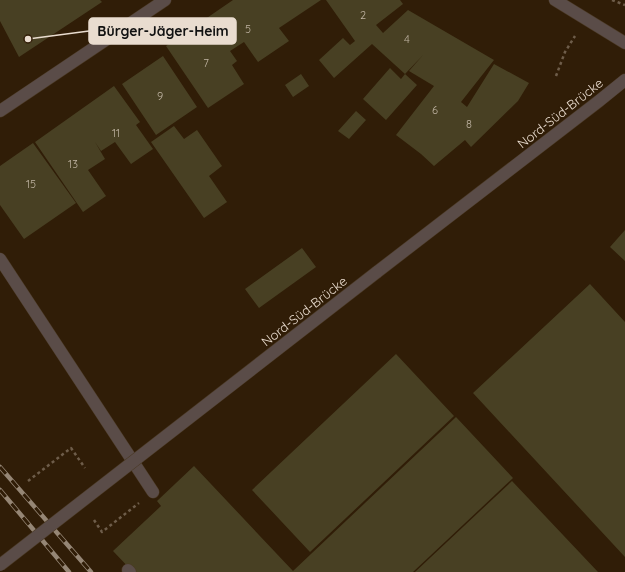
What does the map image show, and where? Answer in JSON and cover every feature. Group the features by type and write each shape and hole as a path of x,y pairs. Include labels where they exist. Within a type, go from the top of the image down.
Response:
{"street":[{"path":"0,111 165,0"},
{"path":"555,0 625,43"},
{"name":"Nord-Süd-Brücke","path":"0,565 625,80"},
{"path":"0,259 153,492"}],"path":[{"path":"612,0 625,5"},
{"path":"556,76 565,52 586,19"},
{"path":"28,480 71,448 85,468"},
{"path":"94,520 102,532 126,513"}],"building":[{"path":"0,0 100,0 102,2 19,57 0,21"},
{"path":"233,0 321,0 279,28 289,41 258,62 244,42 230,51 237,61 232,65 244,84 208,108 166,46"},
{"path":"326,0 400,0 403,4 376,25 383,33 408,10 494,60 461,102 467,107 494,64 529,83 518,101 471,147 465,140 434,166 396,135 434,86 409,71 423,55 405,74 372,44 334,78 319,60 343,38 350,45 355,41"},
{"path":"163,56 197,107 156,135 122,84"},
{"path":"390,68 401,79 405,74 417,85 386,120 363,99"},
{"path":"301,74 309,86 293,97 285,85"},
{"path":"114,86 140,122 136,125 153,149 131,164 115,142 101,151 95,142 105,159 88,170 106,196 83,212 35,142"},
{"path":"356,111 366,120 349,139 338,131"},
{"path":"174,126 184,139 197,130 222,166 209,176 227,202 204,218 151,142"},
{"path":"33,143 76,203 24,239 0,205 0,166"},
{"path":"625,230 625,261 610,247"},
{"path":"302,248 316,267 259,308 245,289"},
{"path":"590,284 625,322 625,557 473,393"},
{"path":"396,354 454,416 310,552 252,490"},
{"path":"456,417 513,478 413,572 133,572 113,551 161,506 157,501 194,466 293,571"},
{"path":"512,481 598,572 415,572"}],"railway":[{"path":"0,467 91,572"},
{"path":"0,490 69,572"}],"place":[{"name":"Bürger-Jäger-Heim","path":"28,39"}]}
